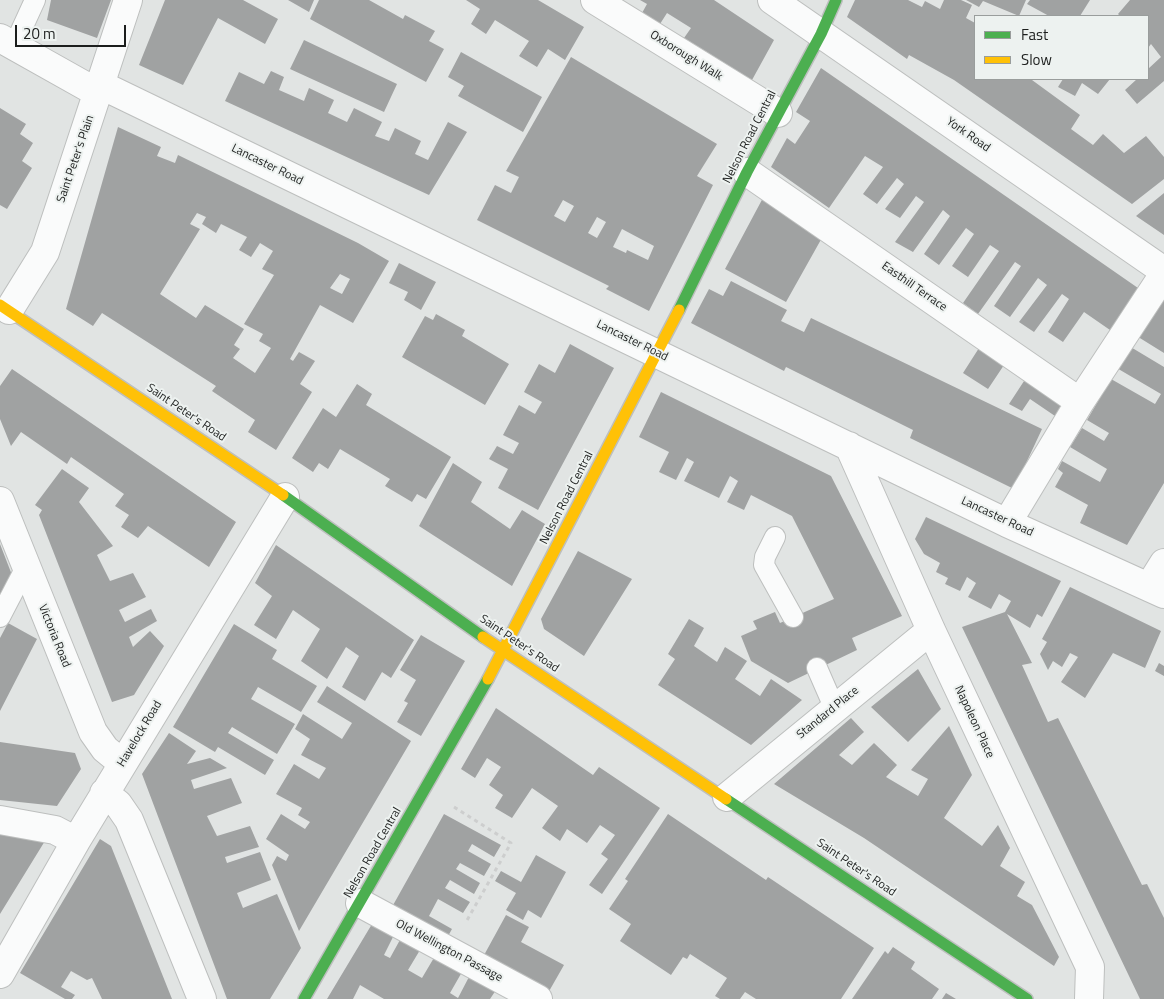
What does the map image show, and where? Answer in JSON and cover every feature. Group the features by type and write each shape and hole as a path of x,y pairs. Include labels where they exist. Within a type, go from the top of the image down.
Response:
{"street":[{"name":"Saint Peter's Plain","path":"4,307 45,252 128,0"},
{"name":"Oxborough Walk","path":"595,0 778,113"},
{"name":"York Road","path":"772,0 1164,272"},
{"name":"Nelson Road Central","path":"304,999 504,651 658,353 747,172 821,34 836,0"},
{"name":"Lancaster Road","path":"7,42 100,89 658,353 1007,523 1156,590"},
{"name":"Easthill Terrace","path":"747,172 1080,402"},
{"path":"1007,523 1080,402 1164,272"},
{"name":"Saint Peter's Road","path":"4,307 285,497 504,651 727,797 1027,999"},
{"name":"Napoleon Place","path":"848,446 931,630 1090,966 1089,999"},
{"name":"Havelock Road","path":"0,974 104,793 285,497"},
{"name":"Victoria Road","path":"0,501 93,732 106,749 122,763"},
{"path":"1156,590 1164,563"},
{"name":"Standard Place","path":"727,797 834,707 931,630"},
{"path":"104,793 118,804 129,820 202,999"},
{"path":"0,820 55,830 76,841"},
{"name":"Old Wellington Passage","path":"360,903 538,999"}],"lane":[{"path":"7,42 35,0"},
{"path":"775,537 765,557 764,566 793,617"},
{"path":"0,617 26,566"},
{"path":"817,668 834,707"}],"path":[{"path":"425,788 511,843 450,951"}],"building":[{"path":"51,0 111,0 97,38 47,20"},
{"path":"165,0 243,0 278,19 265,44 218,18 183,85 139,65"},
{"path":"288,0 314,0 309,12"},
{"path":"319,0 369,0 403,19 405,15 435,31 429,41 444,49 426,82 310,19"},
{"path":"466,0 538,0 584,27 565,60 548,49 537,67 519,56 529,41 495,20 486,34 471,24 480,9"},
{"path":"640,0 714,0 774,40 752,80 684,38 691,28 667,13 660,24 642,13 647,4"},
{"path":"855,0 908,0 922,7 925,1 940,9 944,0 961,0 972,5 966,18 974,22 974,80 1032,80 1080,115 1071,129 1093,145 1103,134 1124,153 1146,136 1164,157 1164,179 1132,204 954,80 909,55 907,59 847,17"},
{"path":"966,0 1026,0 1019,15 983,1 979,7"},
{"path":"1030,0 1090,0 1081,15 1047,15 1027,4"},
{"path":"1130,0 1164,0 1164,81 1137,104 1125,90 1136,80 1149,80 1149,68 1161,57 1151,44 1149,47 1149,15 1118,14"},
{"path":"304,40 397,84 384,112 290,69"},
{"path":"461,52 542,97 523,132 458,96 464,86 448,77"},
{"path":"571,57 717,144 697,176 713,185 649,311 606,289 609,286 477,220 495,185 511,193 519,177 506,171","holes":["563,200 574,206 565,222 554,216","597,217 606,222 597,238 588,233","622,229 654,246 648,260 627,250 626,253 613,247"]},
{"path":"821,68 1138,288 1110,330 1084,312 1063,342 1048,332 1069,299 1062,294 1034,332 1019,322 1047,285 1038,278 1010,317 994,306 1021,266 1015,262 978,314 963,303 999,251 990,245 968,277 952,266 974,234 966,228 939,265 924,254 950,216 943,210 913,252 895,242 924,202 916,196 900,218 885,209 904,184 897,178 877,204 863,194 883,167 865,156 829,208 771,167 787,138 795,144 810,121 796,112"},
{"path":"271,71 284,77 279,90 304,101 309,88 334,100 328,113 347,122 354,108 382,122 375,136 389,141 395,128 421,141 415,154 428,160 448,122 467,132 429,195 225,101 239,72 264,84"},
{"path":"1062,80 1109,80 1098,94 1082,83 1075,96 1058,87"},
{"path":"0,108 26,124 20,134 33,143 22,161 32,168 7,209 0,205"},
{"path":"118,127 161,147 157,156 175,163 178,155 358,243 389,261 353,323 320,305 290,359 293,361 299,352 315,361 300,384 312,392 276,450 248,432 255,420 212,391 216,386 102,313 93,326 66,309","holes":["197,213 206,217 202,224 216,233 221,224 247,237 239,250 251,257 260,243 273,251 262,269 274,275 244,324 263,334 259,341 271,348 255,373 233,358 240,349 234,345 244,329 205,305 196,318 160,294 200,229 190,224","340,274 350,279 342,294 330,288"]},
{"path":"1164,193 1164,235 1136,216"},
{"path":"764,196 823,236 786,302 725,269"},
{"path":"399,263 436,282 421,310 404,300 408,292 389,283"},
{"path":"731,281 787,310 781,321 804,332 811,318 1042,429 1014,489 910,438 913,430 786,367 784,371 691,323 709,289 723,296"},
{"path":"1164,299 1164,353 1135,335"},
{"path":"436,314 465,330 462,336 509,364 485,405 402,357 425,316 433,320"},
{"path":"570,344 614,368 538,510 498,488 508,469 489,459 497,446 513,454 519,443 503,435 519,405 535,414 542,402 524,392 539,364 555,373"},
{"path":"1129,346 1164,367 1164,483 1127,545 1080,523 1088,505 1055,487 1063,473 1058,469 1062,461 1100,482 1107,469 1070,447 1082,428 1104,441 1109,433 1087,420 1111,379 1155,404 1161,394 1115,367"},
{"path":"979,348 1004,365 988,389 963,373"},
{"path":"12,369 236,522 209,567 148,526 138,538 121,527 129,515 115,506 124,494 71,457 67,464 21,432 11,446 0,419 0,386"},
{"path":"1026,378 1064,402 1055,416 1030,399 1022,411 1009,404"},
{"path":"357,384 372,394 366,405 451,457 426,499 417,494 412,502 385,486 390,479 340,449 328,469 319,463 313,472 292,458 323,408 336,417"},
{"path":"661,392 831,476 902,616 852,638 857,650 788,683 751,661 741,636 757,629 753,621 775,612 780,623 834,599 792,516 751,495 744,510 727,502 738,481 730,476 719,498 684,481 694,462 687,458 676,480 659,472 669,452 639,437"},
{"path":"453,463 482,482 471,502 510,529 522,510 545,524 512,586 419,526"},
{"path":"62,469 89,488 79,502 113,546 97,555 110,581 133,573 146,597 119,610 125,622 151,609 157,621 129,637 133,647 150,631 164,646 134,695 112,702 39,515 42,510 35,505"},
{"path":"926,517 1061,581 1042,617 1037,614 1030,628 1007,614 1032,663 1022,665 1048,722 1058,718 1142,885 1147,884 1164,918 1164,999 1140,999 962,627 1005,612 1011,601 999,594 991,609 968,597 976,583 967,577 960,591 945,584 948,578 936,572 940,563 924,554 915,539"},
{"path":"0,544 12,575 0,596"},
{"path":"276,545 414,640 391,678 382,672 365,701 342,687 359,656 346,647 327,679 301,661 320,629 293,610 276,639 254,625 272,596 255,583"},
{"path":"578,551 632,579 584,656 544,629 541,619"},
{"path":"1070,587 1161,631 1145,668 1113,653 1085,698 1061,682 1078,657 1070,653 1062,667 1053,661 1048,670 1040,654 1047,642 1042,639"},
{"path":"689,619 704,628 694,646 717,662 725,647 747,661 735,679 760,696 771,679 802,700 751,745 658,685 675,659 668,654"},
{"path":"8,623 37,639 0,711 0,638"},
{"path":"234,624 277,650 272,659 317,686 301,712 258,687 251,699 295,724 277,754 232,727 228,733 274,760 265,775 218,747 215,752 173,727"},
{"path":"421,635 465,661 421,736 397,722 408,703 404,701 416,680 400,670"},
{"path":"1159,663 1164,666 1164,676 1155,671"},
{"path":"918,669 941,709 908,742 871,707"},
{"path":"327,686 411,741 299,931 272,865 277,856 286,861 289,855 266,839 281,814 305,829 310,822 298,815 302,808 276,794 294,764 319,779 326,768 301,755 310,739 295,729 303,714 342,739 352,723 317,702"},
{"path":"496,708 593,775 599,767 660,808 602,894 589,885 608,859 601,854 615,835 600,825 587,843 567,829 560,841 542,828 558,806 532,788 512,818 495,808 503,795 489,785 501,767 487,758 475,778 461,769"},
{"path":"851,718 864,732 839,755 852,765 874,743 897,765 886,777 918,796 928,779 911,770 949,726 972,775 944,818 982,846 998,825 1010,848 1000,866 1025,882 1017,896 1032,905 1059,957 1054,966 864,838 774,784"},
{"path":"169,733 196,751 187,764 210,758 227,768 191,780 194,789 231,778 242,803 207,816 217,836 250,826 259,847 225,857 227,863 260,852 271,880 237,893 243,908 277,894 301,948 270,999 227,999 142,774"},
{"path":"0,742 75,753 81,769 57,806 0,800"},
{"path":"444,814 501,845 494,857 472,844 468,851 491,864 484,876 460,863 456,869 480,883 474,894 450,880 445,888 470,902 463,913 438,899 429,916 452,929 447,938 392,907"},
{"path":"668,814 766,880 768,877 874,948 841,999 756,999 745,992 740,999 720,999 715,996 727,978 690,954 687,959 683,957 671,975 620,941 631,924 609,909 628,881 625,879"},
{"path":"0,831 48,836 0,914"},
{"path":"100,839 111,846 172,999 102,999 92,978 87,980 71,971 61,987 75,995 72,999 65,999 20,973"},
{"path":"536,855 566,872 541,918 528,910 523,920 506,910 516,893 495,881 501,871 521,882"},
{"path":"506,915 529,927 521,942 564,965 548,993 483,957"},
{"path":"372,924 394,935 384,955 390,958 401,938 420,950 408,970 422,978 435,956 462,972 450,993 458,998 470,975 496,990 490,999 384,999 360,985 353,999 327,999"},
{"path":"893,947 915,962 911,969 939,989 932,999 852,999 885,951 888,954"},
{"path":"946,993 956,999 942,999"}],"traffic: fast":[{"path":"679,310 747,172 821,34 836,0"},
{"path":"283,495 483,637"},
{"path":"304,999 488,679"},
{"path":"726,799 1027,999"}],"traffic: slow":[{"path":"0,305 283,495"},
{"path":"488,679 679,310"},
{"path":"483,637 726,799"}]}
